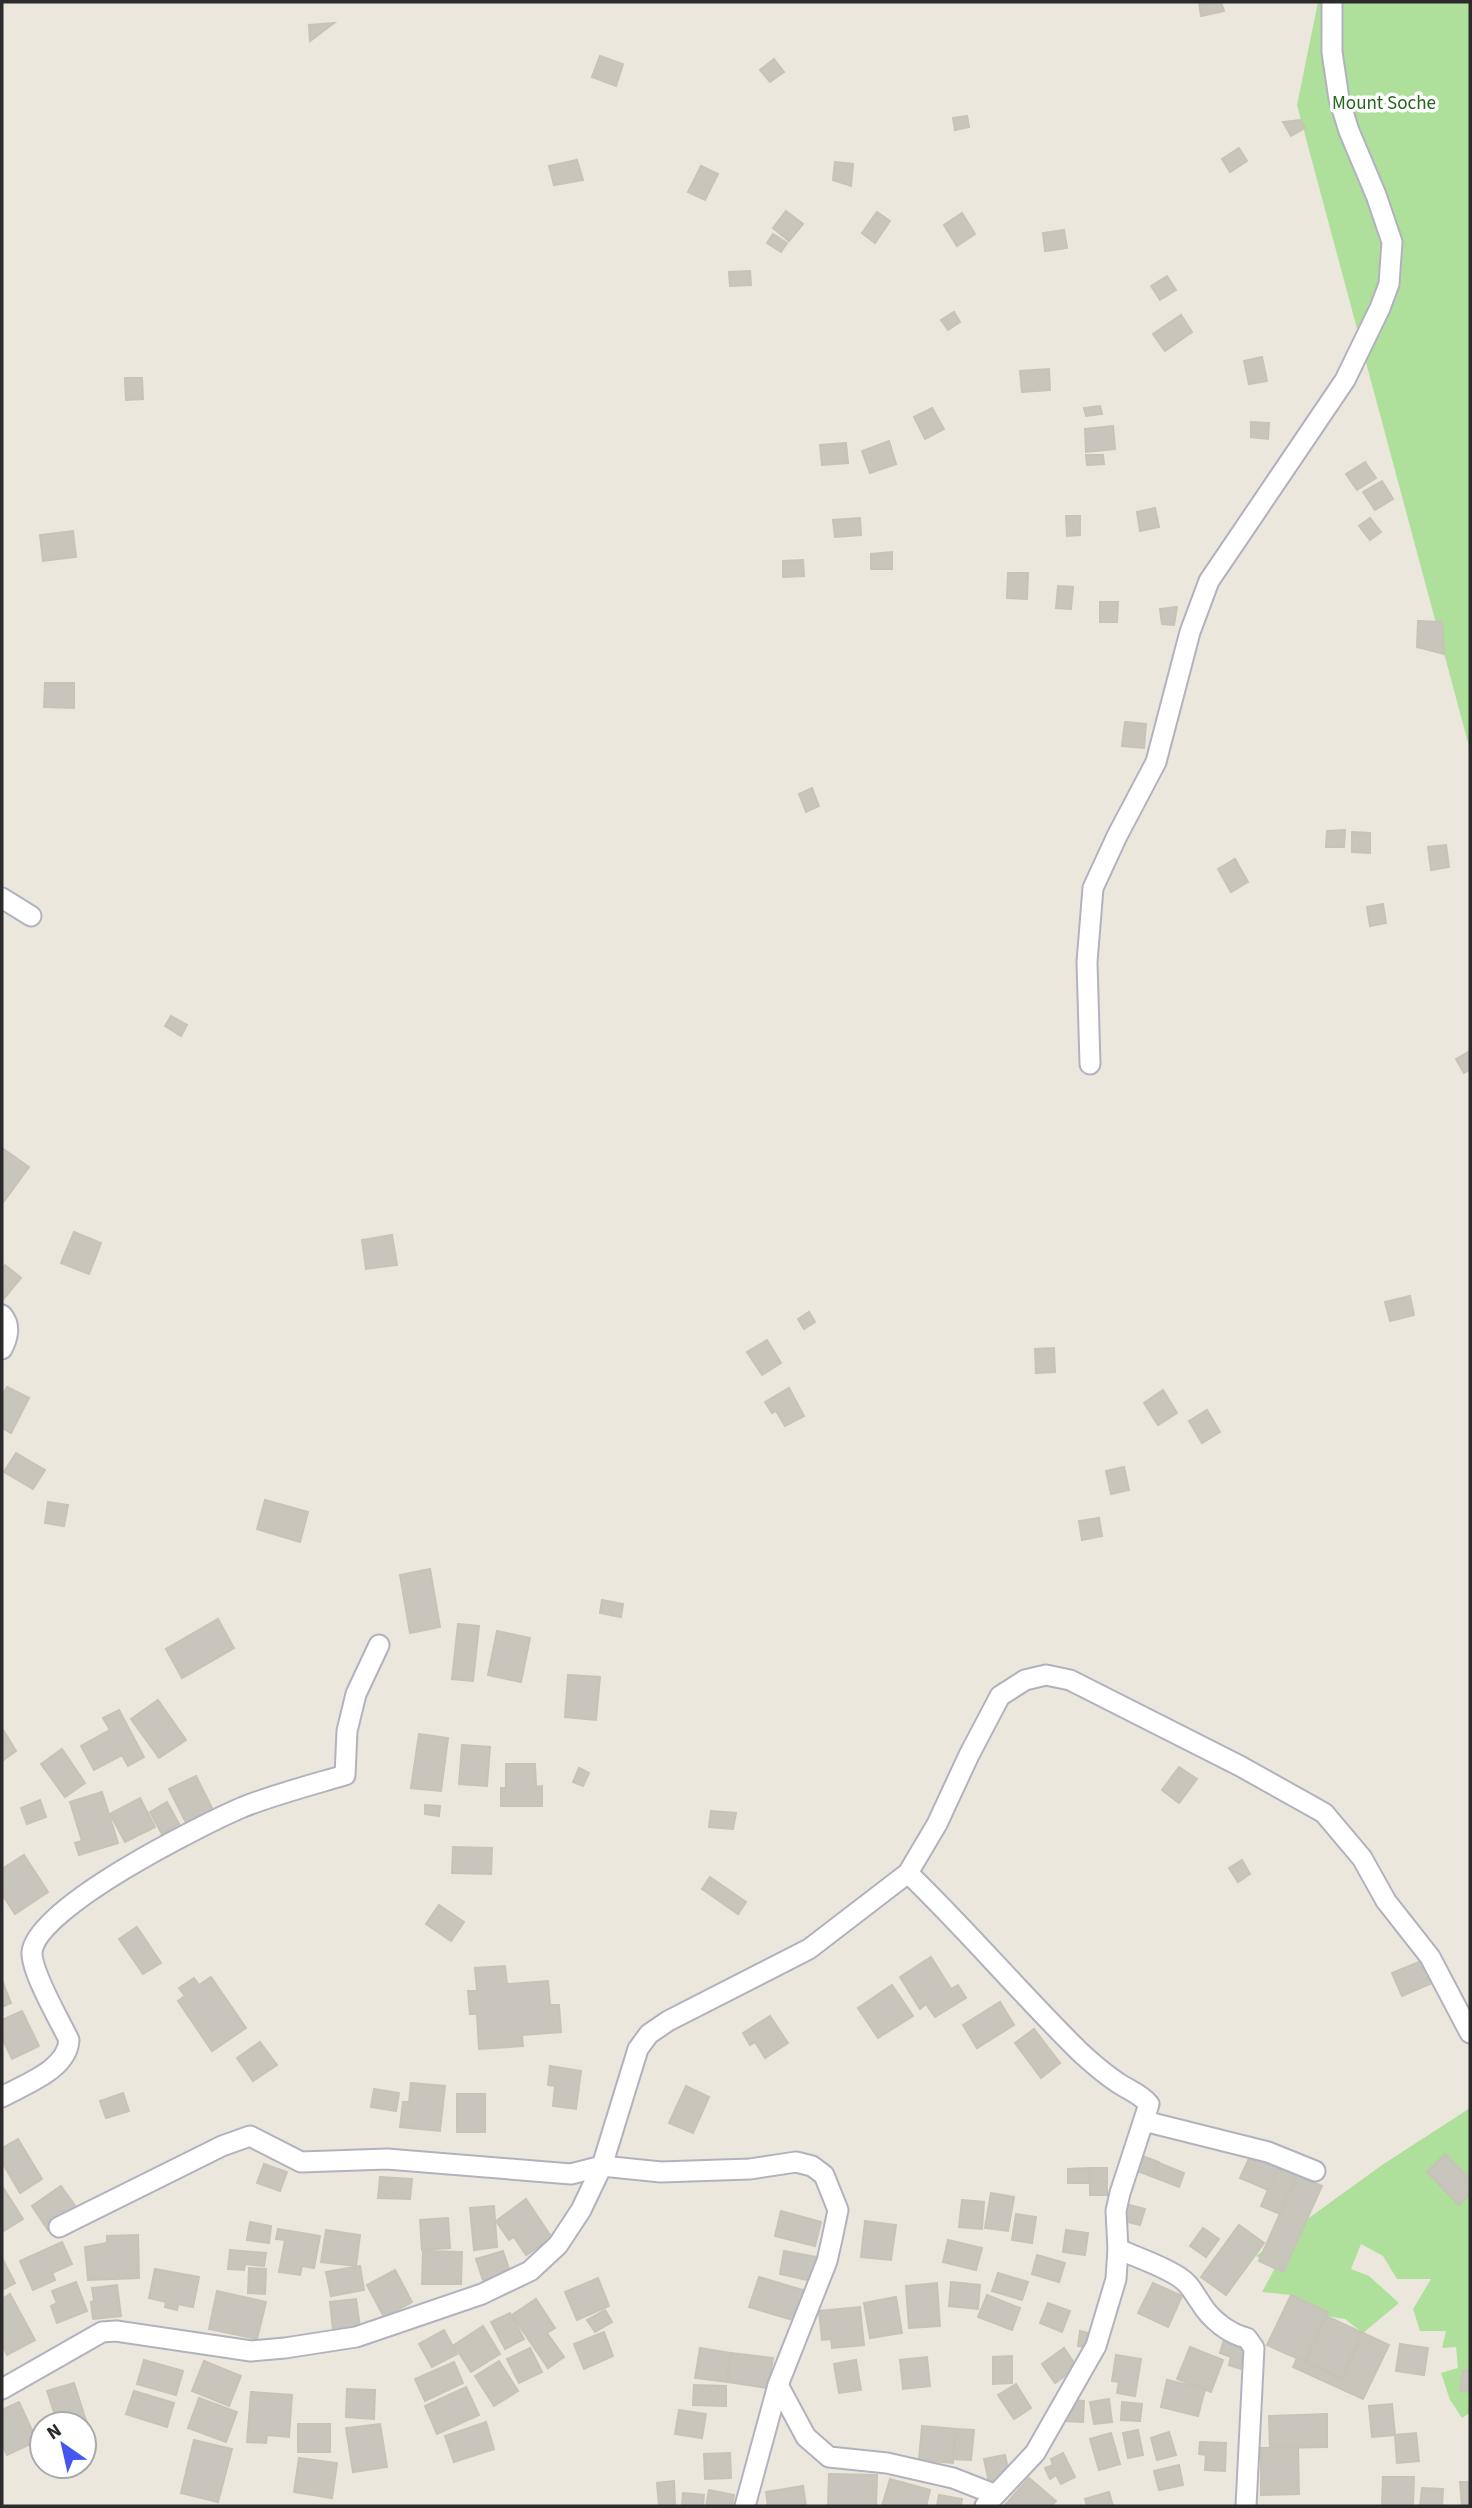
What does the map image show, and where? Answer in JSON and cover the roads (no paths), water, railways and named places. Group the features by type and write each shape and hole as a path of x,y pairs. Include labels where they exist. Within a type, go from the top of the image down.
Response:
{"street":[{"path":"1090,1064 1087,962 1094,888 1117,836 1156,762 1199,606 1216,570 1345,380 1380,308 1388,284 1392,242 1339,99 1332,52 1332,2"},
{"path":"2,898 31,916"},
{"path":"2,1315 6,1319 8,1330 2,1349"},
{"path":"2,2098 52,2068 64,2059 69,2051 69,2040 35,1969 32,1955 35,1940 48,1922 121,1872 179,1838 245,1807 345,1775 347,1731 356,1694 379,1645"},
{"path":"2,2389 102,2332 116,2331 251,2351 356,2337 482,2294 530,2271 558,2245 581,2210 602,2166 635,2059 649,2034 668,2021 810,1950 908,1873 937,1824 1000,1696 1025,1680 1046,1675 1070,1680 1240,1766 1324,1813 1362,1858 1387,1901 1430,1957 1470,2033"},
{"path":"778,2385 806,2437 829,2457 887,2463 953,2479 989,2500 1012,2480 1035,2453 1096,2346 1116,2280 1116,2211 1149,2104 1141,2095 1122,2085 1084,2056 958,1921 908,1873"},
{"path":"1144,2121 1268,2152 1315,2171"},
{"path":"59,2227 222,2146 250,2136 301,2162 387,2159 571,2174 602,2166 661,2172 750,2169 796,2162 812,2166 824,2175 838,2210 827,2261 778,2385 744,2506"},
{"path":"1118,2249 1178,2276 1192,2287 1200,2304 1216,2321 1233,2335 1247,2338 1254,2348 1245,2506"}],"park label":[{"name":"Mount Soche","path":"1384,103"}]}
